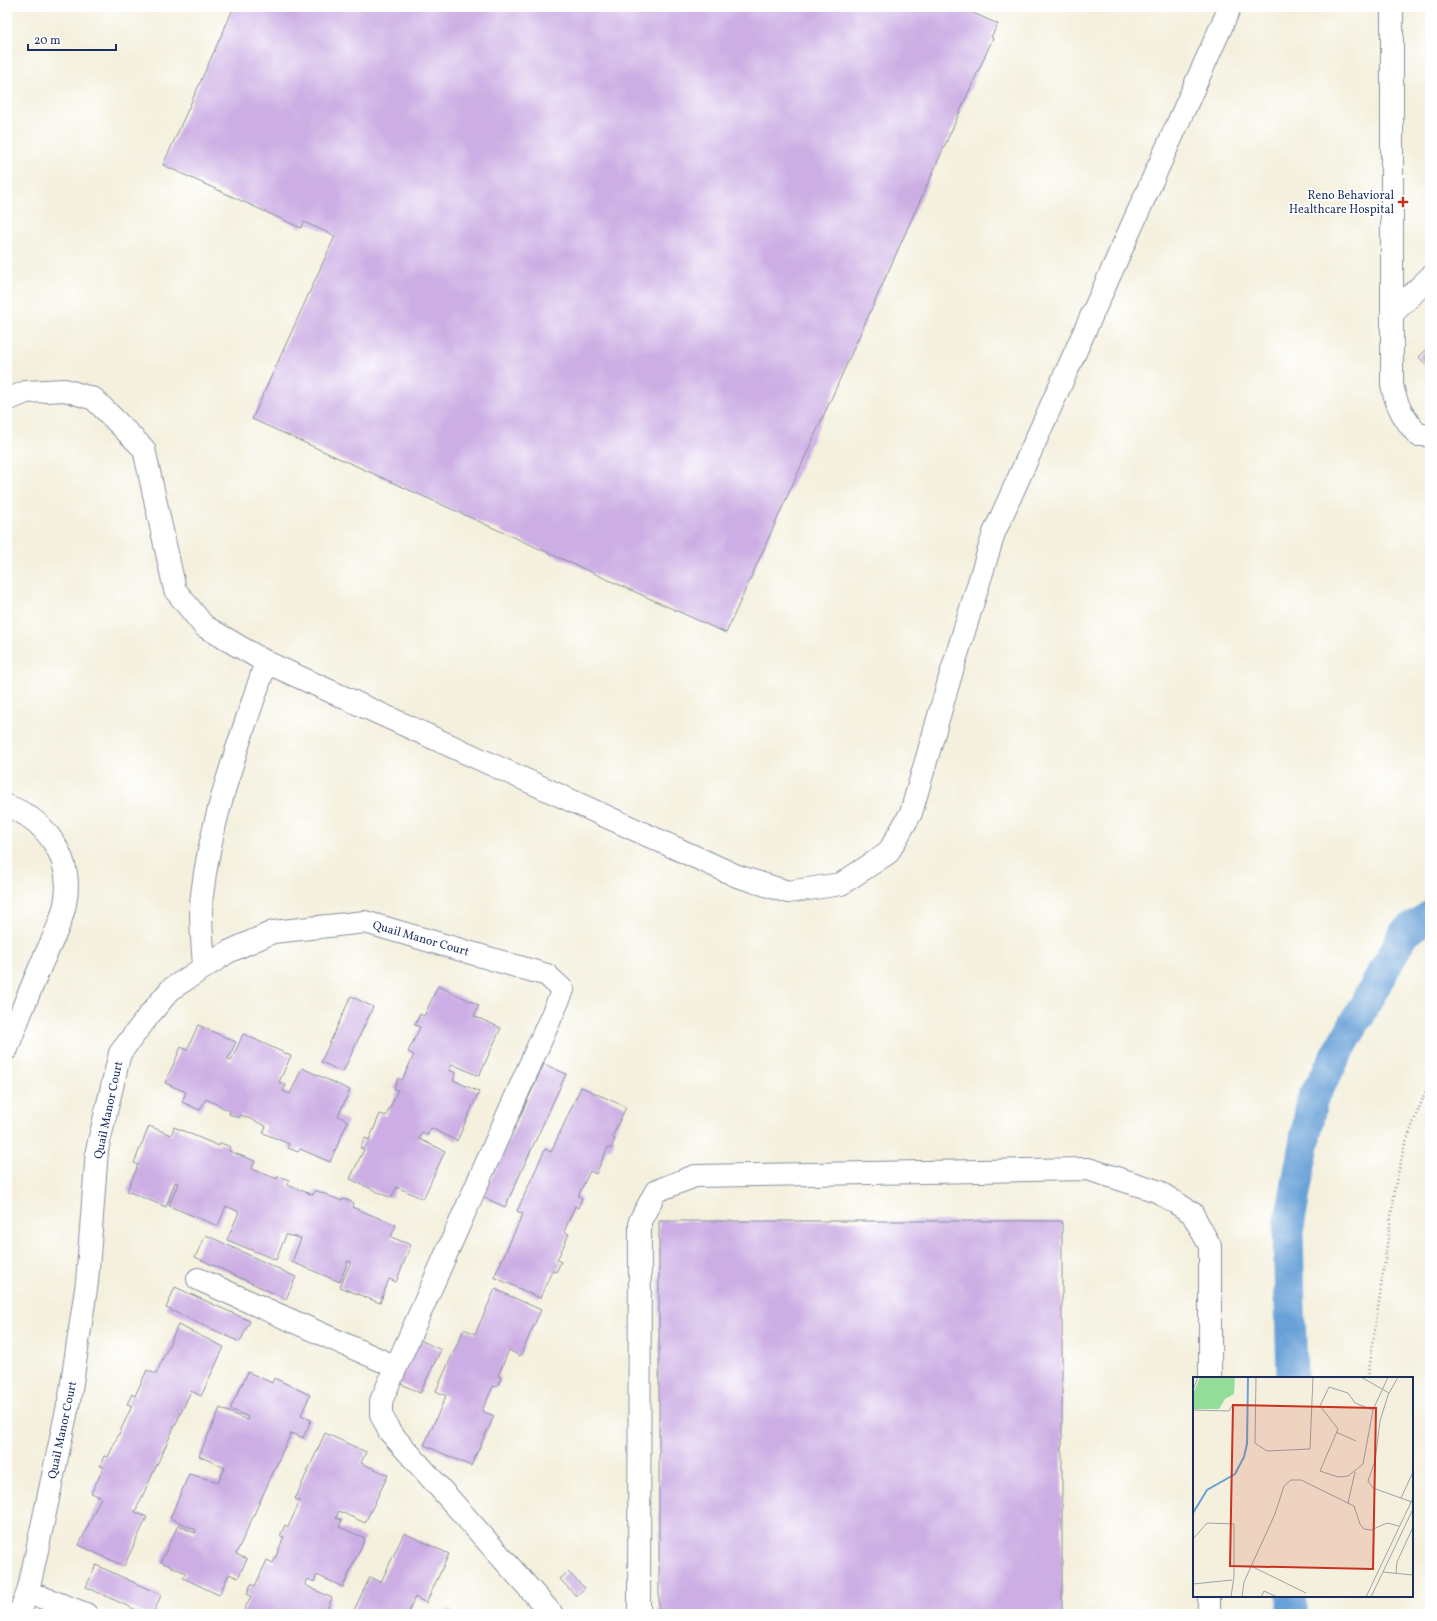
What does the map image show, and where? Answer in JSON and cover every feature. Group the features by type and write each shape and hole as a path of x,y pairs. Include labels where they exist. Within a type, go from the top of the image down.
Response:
{"street":[{"path":"7,400 26,392 65,390 94,399 144,449 175,590 204,626 266,662 737,876 788,892 841,884 888,853 911,813 962,636 994,533 1230,7"},
{"path":"1392,7 1392,385 1398,408 1407,422 1418,435 1430,435"},
{"path":"1392,314 1430,277"},
{"path":"204,968 202,896 213,833 238,748 266,662"},
{"path":"7,806 30,817 52,839 60,853 67,882 64,911 17,1020 7,1049"},
{"name":"Quail Manor Court","path":"19,1614 28,1592 70,1396 87,1282 97,1150 120,1053 171,989 228,952 273,932 365,922 547,975 563,990 396,1367"},
{"path":"639,1614 640,1221 656,1191 695,1176 1088,1169 1157,1191 1192,1213 1210,1246 1210,1377"},
{"path":"198,1279 396,1367 381,1401 381,1414 389,1430 552,1614"},
{"path":"28,1592 86,1614"},
{"path":"1209,1597 1209,1614"}],"path":[{"path":"1368,1377 1396,1182 1404,1144 1430,1080"}],"building":[{"path":"234,7 960,7 998,24 726,633 252,419 335,236 304,222 301,228 163,165"},
{"path":"1430,343 1430,369 1419,357 1429,347 1428,345"},
{"path":"438,986 479,1005 474,1016 501,1028 479,1076 452,1064 449,1070 456,1073 453,1080 479,1092 457,1141 431,1128 428,1135 422,1132 419,1139 445,1151 423,1199 397,1187 391,1198 350,1179 364,1149 360,1148 365,1138 369,1140 380,1114 386,1116 398,1090 394,1089 398,1078 402,1080 414,1055 408,1052 420,1027 415,1025 420,1014 424,1016"},
{"path":"351,996 373,1007 343,1072 321,1062"},
{"path":"198,1025 236,1042 228,1059 231,1061 243,1034 291,1056 279,1082 286,1085 283,1091 290,1094 302,1068 350,1090 338,1116 348,1121 330,1162 300,1149 298,1152 288,1148 289,1144 263,1133 266,1126 241,1115 239,1118 229,1114 230,1111 206,1099 200,1110 182,1102 186,1092 165,1083 181,1047 187,1050"},
{"path":"544,1064 566,1074 505,1207 483,1197"},
{"path":"581,1087 626,1107 612,1137 615,1139 611,1149 608,1147 596,1174 590,1171 578,1196 582,1198 578,1208 575,1206 564,1232 569,1234 557,1260 561,1262 556,1272 552,1271 540,1298 494,1277 523,1214 517,1211 545,1149 551,1152"},
{"path":"149,1126 171,1135 174,1127 219,1146 220,1143 226,1145 230,1147 229,1151 255,1161 252,1169 277,1179 278,1176 289,1180 287,1185 313,1195 315,1190 342,1201 343,1199 350,1201 353,1203 352,1207 396,1225 391,1237 411,1245 396,1282 389,1279 380,1303 340,1287 351,1262 348,1261 340,1282 292,1262 301,1238 286,1235 276,1260 227,1240 239,1212 226,1206 218,1226 169,1206 178,1183 175,1182 166,1207 127,1191 138,1165 134,1163"},
{"path":"659,1221 1062,1221 1062,1614 659,1614"},
{"path":"206,1235 296,1277 286,1299 195,1257"},
{"path":"175,1287 250,1321 240,1342 166,1308"},
{"path":"495,1289 541,1310 520,1356 509,1350 498,1376 501,1378 500,1382 497,1387 493,1386 482,1411 494,1416 471,1466 424,1445 446,1396 436,1391 464,1329 475,1334"},
{"path":"178,1325 224,1347 201,1396 191,1391 135,1512 147,1517 124,1566 79,1545 101,1497 91,1493 104,1467 100,1466 104,1456 108,1457 132,1406 127,1404 132,1394 135,1396 147,1370 156,1374"},
{"path":"418,1339 441,1350 420,1393 397,1382"},
{"path":"248,1372 272,1383 274,1378 310,1395 301,1415 311,1420 303,1438 291,1433 236,1554 247,1559 238,1578 229,1574 219,1595 183,1578 186,1573 161,1562 178,1525 195,1533 196,1530 170,1518 189,1474 219,1482 225,1468 199,1456 220,1408 247,1420 248,1417 230,1409"},
{"path":"325,1433 366,1452 361,1463 388,1475 365,1523 339,1511 336,1518 342,1520 339,1527 365,1538 343,1587 317,1575 314,1582 308,1579 305,1585 332,1598 325,1614 242,1614 251,1596 247,1594 251,1584 255,1586 267,1560 273,1563 284,1537 280,1536 285,1525 288,1527 300,1501 295,1499"},
{"path":"404,1533 449,1554 426,1603 415,1597 408,1614 352,1614 370,1577 381,1582"},
{"path":"96,1565 161,1595 153,1614 145,1614 86,1587"},
{"path":"568,1572 585,1588 576,1596 560,1579"},
{"path":"447,1609 458,1614 444,1614"}],"waterway":[{"path":"1292,1377 1288,1232 1312,1100 1405,932 1430,916"},
{"path":"1292,1597 1292,1614"}],"place":[{"name":"Reno Behavioral Healthcare Hospital","path":"1403,202"}]}
